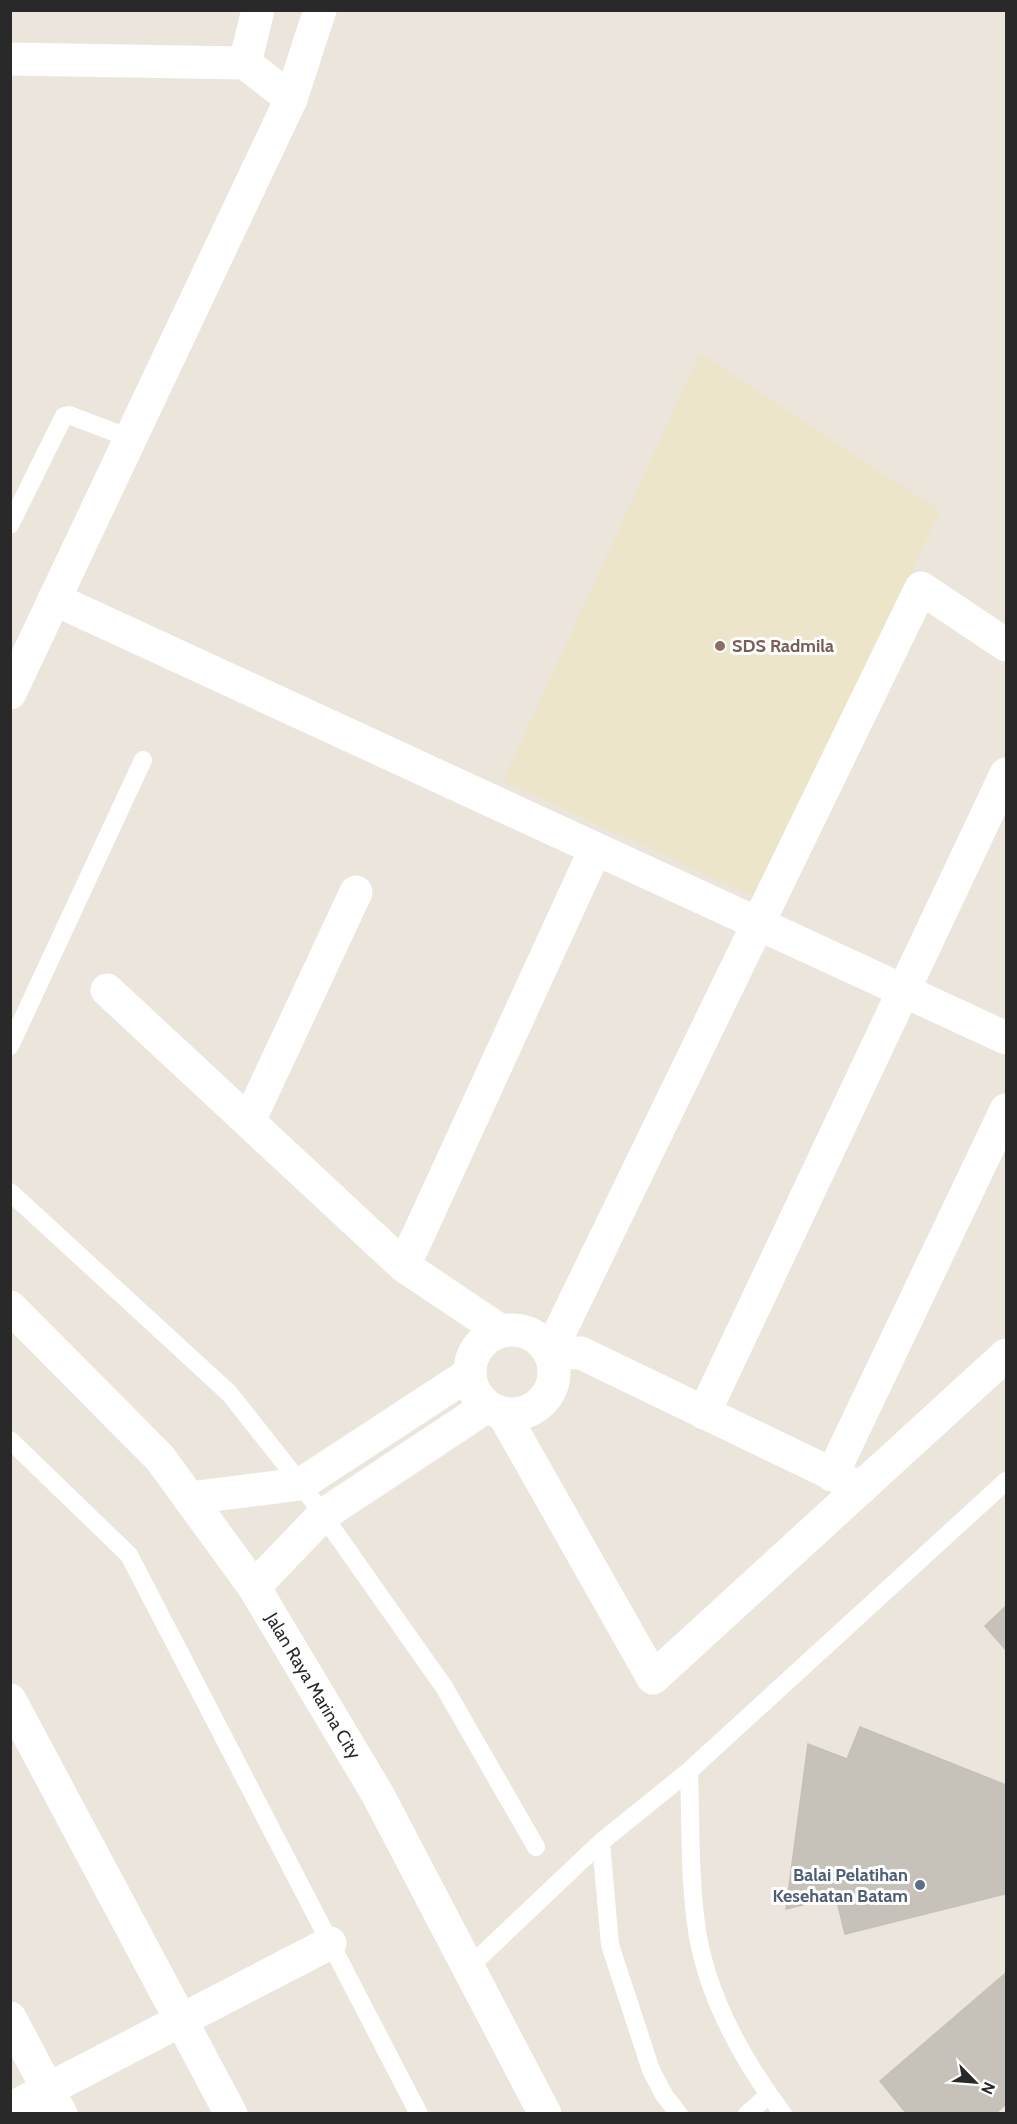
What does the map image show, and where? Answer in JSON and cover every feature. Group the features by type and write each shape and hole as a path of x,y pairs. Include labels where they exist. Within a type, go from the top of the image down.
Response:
{"street":[{"path":"245,63 258,10"},
{"path":"10,693 17,659 54,599 132,439 291,99 320,10"},
{"path":"10,59 245,63 291,99"},
{"path":"550,1352 921,588 1006,645"},
{"path":"54,599 1006,1038"},
{"path":"704,1413 1006,774"},
{"path":"404,1266 595,850"},
{"path":"249,1121 356,892"},
{"path":"107,990 404,1266 501,1331"},
{"path":"847,1481 1006,1110"},
{"name":"Jalan Raya Marina City","path":"10,1307 160,1458 254,1587 378,1795 467,1969 545,2114"},
{"path":"254,1587 323,1515 495,1411 523,1414 540,1405 552,1389 555,1371 550,1352 537,1338 520,1330 501,1331 484,1340 472,1355 469,1374 474,1393 495,1411 653,1678 847,1481 1006,1355"},
{"path":"550,1352 581,1353 847,1481"},
{"path":"189,1498 301,1484 469,1374"},
{"path":"10,1700 231,2114"},
{"path":"10,2109 54,2102 182,2020 330,1943"},
{"path":"10,2018 54,2102"}],"lane":[{"path":"10,525 64,416 132,439"},
{"path":"10,1046 143,760"},
{"path":"10,1192 229,1393 301,1484 444,1687 536,1847"},
{"path":"10,1440 129,1555 419,2114"},
{"path":"467,1969 602,1842 689,1771 1006,1481"},
{"path":"689,1771 692,1872 698,1938 722,2018 783,2114"},
{"path":"602,1842 610,1945 651,2070 664,2095 679,2114"},
{"path":"747,2114 769,2095"}],"shaded area":[{"name":"SDS Radmila","path":"700,353 940,511 757,898 503,781"}],"building":[{"path":"1006,1606 1006,1650 985,1626"},
{"path":"860,1727 1006,1785 1005,1894 845,1934 836,1897 786,1909 808,1744 847,1759"},
{"path":"1006,1973 1006,2104 995,2114 907,2114 880,2081"}],"place":[{"name":"SDS Radmila","path":"720,646"},
{"name":"Balai Pelatihan Kesehatan Batam","path":"920,1885"}]}
